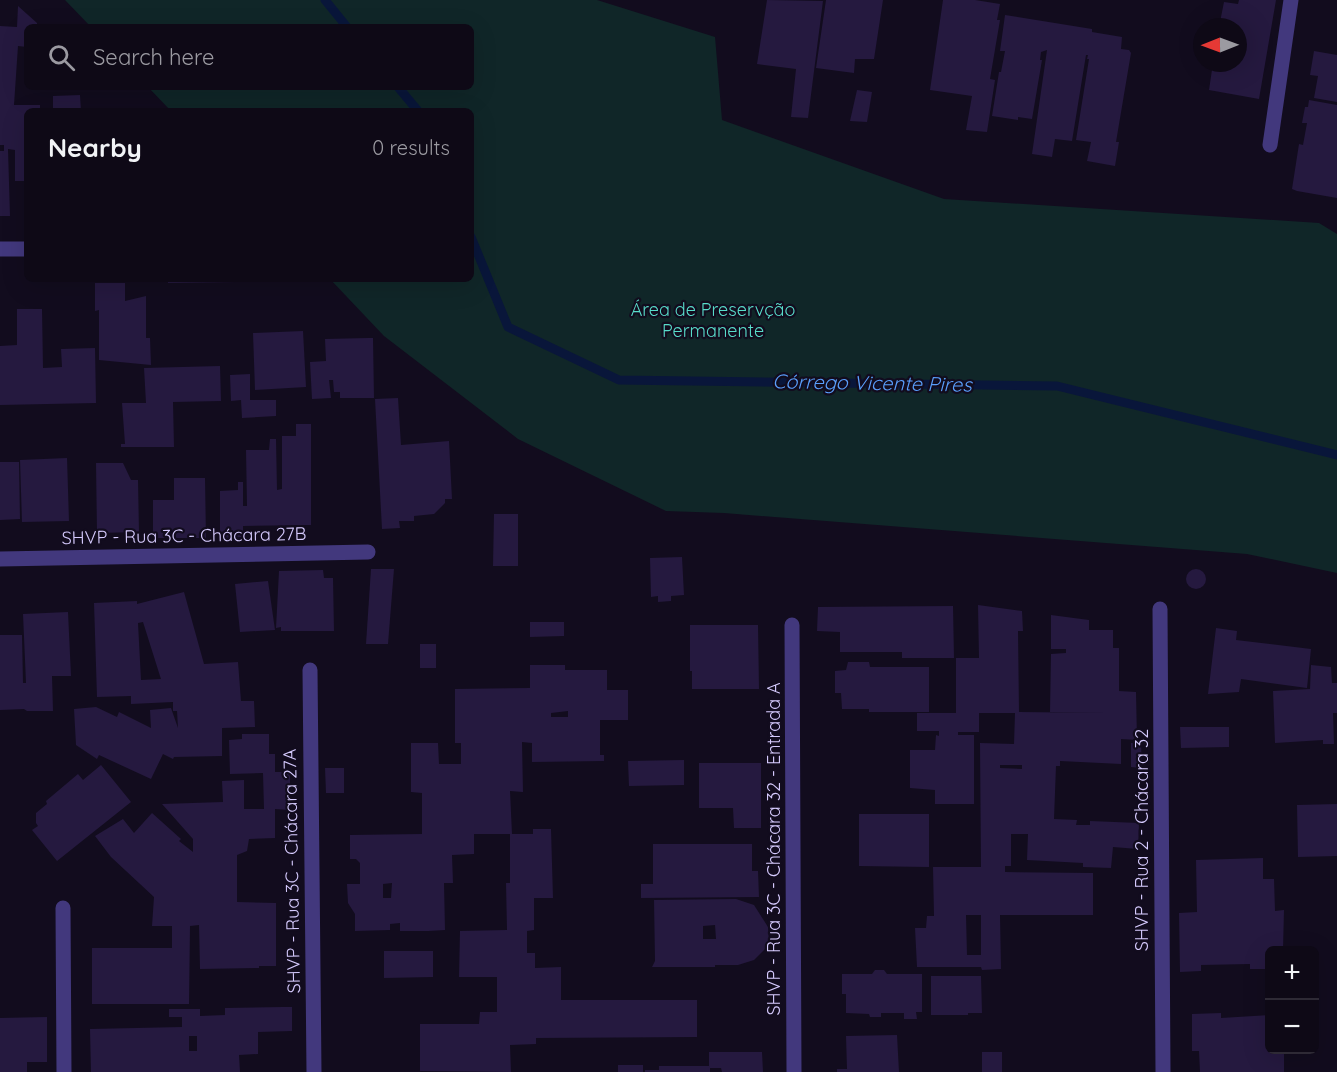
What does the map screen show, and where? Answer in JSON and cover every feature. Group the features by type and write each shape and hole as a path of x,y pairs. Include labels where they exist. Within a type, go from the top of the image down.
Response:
{"street":[{"path":"1270,145 1291,0"},
{"path":"0,249 24,249"},
{"name":"SHVP - Rua 3C - Chácara 27B","path":"0,560 368,552"},
{"name":"SHVP - Rua 2 - Chácara 32","path":"1160,609 1163,1072"},
{"name":"SHVP - Rua 3C - Chácara 32 - Entrada A","path":"792,625 794,1072"},
{"name":"SHVP - Rua 3C - Chácara 27A","path":"310,670 314,1072"},
{"path":"63,908 64,1072"}],"green space":[{"name":"Área de Preservção Permanente","path":"65,0 597,0 715,37 722,120 944,199 1319,223 1337,234 1337,573 1247,554 724,513 666,511 518,439 384,336 333,282 474,282 474,108 168,108 151,90 474,90 474,24 88,24"}],"building":[{"path":"767,0 823,1 808,118 791,117 796,69 757,64"},
{"path":"826,0 883,0 874,59 855,59 854,73 816,68"},
{"path":"943,0 975,0 1000,4 997,20 1000,20 990,79 995,80 987,132 966,130 972,96 930,90"},
{"path":"1239,0 1276,0 1259,99 1209,90 1212,72 1247,72 1247,18 1221,18 1224,2 1238,4"},
{"path":"18,6 37,24 24,24 24,47 18,46 14,105 40,105 40,108 24,108 24,181 15,181 15,150 8,149 10,216 0,216 0,151 4,151 4,145 0,145 0,26 17,27"},
{"path":"1005,15 1092,29 1092,32 1122,37 1121,49 1129,50 1131,53 1116,142 1119,142 1115,166 1087,161 1091,142 1076,140 1088,55 1086,55 1072,141 1055,139 1052,157 1032,154 1047,50 1041,52 1040,60 1042,60 1032,119 1018,117 1018,120 992,116 1005,51 1000,51"},
{"path":"1314,51 1337,55 1337,102 1314,98 1318,76 1310,75"},
{"path":"857,90 872,92 867,122 850,121"},
{"path":"80,95 81,108 53,108 53,96"},
{"path":"1309,100 1337,105 1337,198 1292,189 1299,144 1303,145 1307,123 1302,123 1305,107 1308,107"},
{"path":"168,282 236,282 168,283"},
{"path":"95,283 125,283 125,301 146,296 146,338 150,338 151,365 99,360 99,310 95,311"},
{"path":"17,309 42,309 43,368 62,367 61,349 95,348 96,403 0,405 0,346 17,345"},
{"path":"303,331 306,387 255,390 253,333"},
{"path":"373,338 374,398 340,398 340,392 334,392 333,380 329,380 331,398 312,399 310,362 326,361 325,339"},
{"path":"220,366 221,401 173,402 174,447 121,447 121,444 125,444 122,403 146,403 144,368"},
{"path":"250,374 250,400 276,400 276,416 242,418 241,400 231,401 230,375"},
{"path":"398,398 401,445 449,441 452,499 445,499 445,503 434,514 414,516 414,521 399,521 400,528 382,529 375,399"},
{"path":"296,424 311,424 311,525 243,526 243,537 220,538 220,491 238,490 238,482 243,482 243,506 247,506 246,450 269,450 270,439 276,439 277,490 282,489 282,436 296,436"},
{"path":"67,458 69,521 22,522 20,460"},
{"path":"0,462 19,462 20,519 0,520"},
{"path":"96,463 123,463 131,480 138,480 139,532 97,533"},
{"path":"174,478 205,478 206,538 153,538 153,500 174,500"},
{"path":"494,514 518,514 518,566 493,566"},
{"path":"682,557 684,595 671,596 671,601 658,602 658,596 651,597 650,558"},
{"path":"371,569 394,569 388,644 366,644"},
{"path":"1196,569 1203,572 1206,579 1203,586 1196,589 1189,586 1186,579 1189,572"},
{"path":"323,570 324,578 333,578 334,631 281,631 281,627 276,628 279,571"},
{"path":"268,581 275,630 240,632 235,584"},
{"path":"184,592 204,664 238,662 241,701 254,701 255,727 222,728 222,756 174,757 173,759 163,754 151,779 99,755 97,759 76,745 74,709 96,707 117,717 119,712 151,728 150,710 171,708 178,728 177,711 173,711 173,702 131,704 131,696 97,697 94,603 137,601 137,604","holes":["143,622 161,679 141,680 138,623"]},
{"path":"978,605 1022,611 1023,631 1018,631 1019,712 1108,713 1050,712 1051,654 1066,653 1066,649 1051,649 1051,615 1089,620 1089,630 1113,630 1113,648 1119,648 1119,691 1136,692 1137,740 1121,739 1121,764 1060,761 1060,766 1056,766 1054,819 1077,820 1076,825 1090,825 1090,821 1139,823 1138,849 1113,847 1111,868 1083,867 1083,863 1027,860 1028,834 1011,834 1011,866 1005,866 1005,872 1093,873 1093,915 1000,915 1001,969 917,967 915,928 926,928 927,916 934,916 933,867 981,867 980,743 1014,744 1015,713 979,713 979,732 958,732 958,735 974,735 974,804 935,804 935,790 910,788 910,750 935,750 936,735 939,736 939,731 917,731 917,713 956,713 956,658 979,658","holes":["1000,765 1022,765 1022,769 1000,768","966,915 981,915 981,955 967,955"]},
{"path":"953,606 954,658 902,658 902,652 840,652 840,632 817,631 818,607"},
{"path":"68,612 71,676 52,676 53,711 0,710 0,635 22,635 23,683 26,683 23,614"},
{"path":"530,622 564,622 564,636 530,637"},
{"path":"690,625 758,625 759,689 692,689"},
{"path":"1216,628 1237,631 1236,640 1311,649 1307,688 1241,679 1239,692 1208,694"},
{"path":"420,644 436,644 436,668 420,668"},
{"path":"848,662 869,662 870,667 929,667 929,712 869,712 869,709 842,709 841,693 835,693 835,671 846,670"},
{"path":"530,665 565,665 565,670 607,670 607,690 628,690 628,720 600,720 600,755 604,755 604,761 532,762 532,743 522,742 523,792 510,791 512,834 533,834 533,829 551,829 553,898 534,898 534,930 527,931 527,953 535,953 535,968 561,967 561,1000 697,1000 697,1037 536,1038 536,1044 510,1045 511,1072 420,1071 420,1024 479,1024 480,1012 497,1012 497,977 459,977 460,931 507,930 506,883 510,883 510,834 474,834 474,854 452,855 453,883 444,883 445,930 428,931 400,931 400,923 390,924 390,930 355,931 355,914 348,903 347,884 360,884 360,863 356,859 350,859 350,835 422,834 422,793 411,792 411,743 438,743 439,764 461,764 461,743 455,743 455,689 530,688","holes":["568,711 568,717 551,717 551,713","392,883 391,898 383,898 383,884"]},
{"path":"1311,665 1331,667 1332,683 1337,683 1337,713 1333,713 1334,744 1323,744 1323,740 1275,743 1273,691 1310,689"},
{"path":"1180,727 1229,727 1229,747 1181,748"},
{"path":"242,734 269,734 269,754 275,754 275,772 290,772 290,810 275,809 275,838 249,839 247,851 237,855 237,902 276,903 276,966 200,969 199,925 190,926 189,1004 92,1004 92,948 172,948 172,926 152,926 154,897 111,857 95,836 123,819 134,833 152,813 193,852 193,839 162,804 223,802 222,781 244,780 244,809 264,809 263,773 230,774 229,740 242,739"},
{"path":"1131,743 1141,743 1142,768 1131,767"},
{"path":"684,760 684,785 629,786 628,761"},
{"path":"699,763 761,763 761,828 734,828 733,808 699,808"},
{"path":"101,765 131,802 57,861 32,830 38,826 36,813 47,804 46,801 78,774 83,780"},
{"path":"325,768 344,768 344,793 326,793"},
{"path":"1337,804 1337,856 1298,857 1297,805"},
{"path":"859,814 929,814 929,867 859,866"},
{"path":"653,844 752,844 752,871 758,871 759,897 641,898 641,884 653,884"},
{"path":"1263,858 1263,879 1274,879 1275,911 1284,910 1283,946 1265,946 1265,969 1250,969 1250,964 1201,965 1201,971 1180,972 1179,913 1197,912 1196,860"},
{"path":"736,899 754,905 768,927 769,945 754,960 738,965 652,967 655,961 654,900","holes":["715,925 716,939 703,939 703,926"]},
{"path":"384,951 433,951 433,977 384,978"},
{"path":"875,970 884,970 887,974 922,974 922,1012 916,1012 917,1019 904,1019 904,1013 881,1013 881,1017 870,1017 869,1014 846,1013 846,994 842,994 842,974 872,974"},
{"path":"931,976 981,976 982,1013 931,1015"},
{"path":"292,1007 292,1031 258,1032 258,1054 239,1055 240,1072 91,1072 90,1029 182,1027 182,1017 169,1017 169,1009 200,1009 200,1016 225,1015 225,1008","holes":["189,1036 197,1036 197,1051 189,1051"]},
{"path":"1221,1013 1221,1018 1265,1015 1265,1054 1284,1054 1284,1072 1200,1072 1199,1051 1192,1051 1192,1014"},
{"path":"47,1017 47,1062 27,1062 27,1072 0,1072 0,1018"},
{"path":"897,1035 899,1072 837,1072 837,1069 847,1069 846,1036"},
{"path":"709,1052 762,1052 763,1072 722,1072 721,1068 710,1068 710,1072 645,1072 645,1070 659,1070 659,1066 709,1066"},
{"path":"982,1052 1002,1052 1002,1072 982,1072"},
{"path":"618,1065 643,1065 643,1072 618,1072"}],"waterway":[{"name":"Córrego Vicente Pires","path":"325,0 345,24"},
{"name":"Córrego Vicente Pires","path":"400,90 416,108"},
{"name":"Córrego Vicente Pires","path":"474,244 508,327 619,380 1057,386 1337,455"}]}
